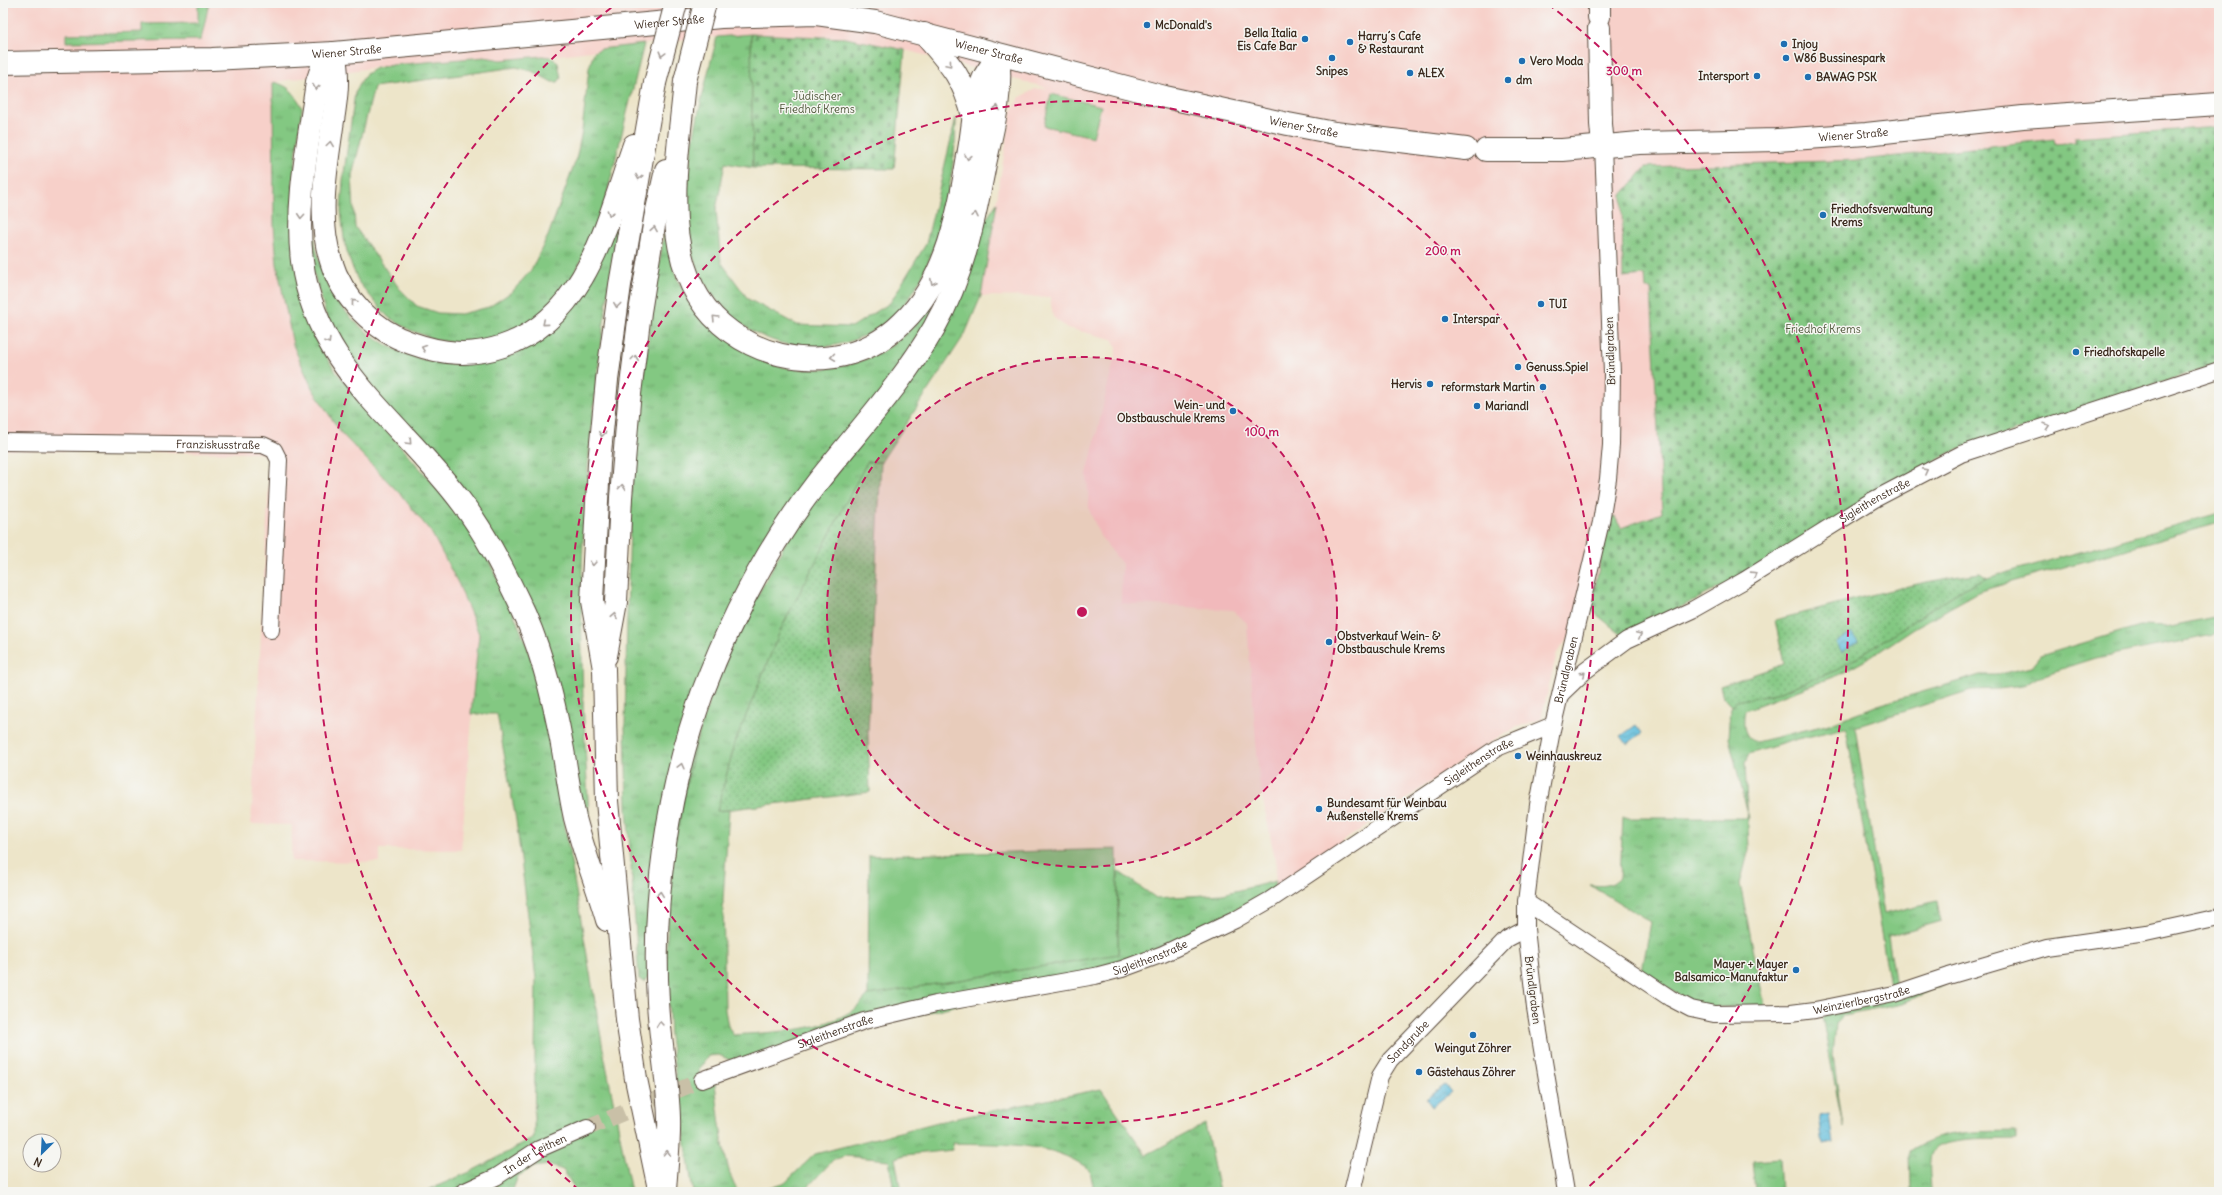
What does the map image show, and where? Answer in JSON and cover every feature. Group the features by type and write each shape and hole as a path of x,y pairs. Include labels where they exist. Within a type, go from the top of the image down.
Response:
{"main road":[{"path":"334,53 338,70 338,88 324,182 323,211 325,240 331,263 348,295 361,311 382,328 403,340 434,351 458,354 492,350 520,341 542,326 560,310 575,290 601,240 655,83 676,3"},
{"path":"604,668 616,602 621,497 629,402 640,312 656,219 685,81 705,3"},
{"name":"Wiener Straße","path":"3,63 212,59 334,53 756,14 834,16 875,22 998,55 1196,104 1288,124 1342,134 1476,150 1557,150 1603,146 1866,134 2030,117 2219,104"},
{"path":"1599,16 1601,124 1603,146"},
{"path":"924,34 958,74 968,95 974,119"},
{"path":"334,53 322,67 317,82 304,182 301,226 302,261 309,296 322,331 343,366 370,401 432,466 463,504 494,552 520,602 538,648 553,703 575,818 621,964"},
{"path":"685,81 675,207 677,238 691,284 705,308 724,327 742,340 767,351 792,358 819,359 847,355 873,345 894,331 912,314 928,292 940,269 950,239 980,90 985,76 998,55"},
{"path":"665,1192 669,1118 658,1002 659,911 665,845 672,802 687,743 702,696 724,640 748,592 780,535 814,487 903,374 934,327 948,301 968,244 981,187 1000,91 998,55"},
{"path":"655,83 620,286 599,463 592,601 604,668 607,801 621,964 636,1079 659,1192"}],"street":[{"name":"Bründlgraben","path":"1566,1192 1535,1008 1526,929 1526,902 1538,805 1553,725 1604,510 1610,459 1612,373 1603,146"},
{"name":"Sigleithenstraße","path":"1561,694 1585,671 1627,640 1692,610 1745,580 1873,500 1942,462 1961,454 2219,370"},
{"name":"Franziskusstraße","path":"3,442 262,446 274,450 279,460 271,630"},
{"name":"Sigleithenstraße","path":"702,1080 864,1021 936,1004 1095,976 1122,969 1163,954 1235,920 1270,900 1497,748 1553,725"},
{"name":"Weinzierlbergstraße","path":"1526,902 1670,998 1691,1010 1714,1014 1791,1013 1815,1010 1894,994 1948,976 2047,947 2146,933 2219,917"},
{"name":"Sandgrube","path":"1352,1192 1380,1076 1390,1060 1507,939 1526,929"},
{"name":"In der Leithen","path":"462,1192 496,1177 539,1149 587,1128"}],"shaded area":[{"path":"3,3 2219,3 2219,127 2075,137 2075,142 2056,144 2055,139 1860,160 1645,167 1623,276 1645,275 1646,289 1651,289 1662,513 1620,528 1615,517 1610,517 1590,609 1557,653 1541,719 1517,727 1492,741 1275,887 1276,865 1259,780 1247,623 1233,610 1121,603 1122,564 1100,536 1089,509 1087,474 1117,348 1112,339 1067,328 1053,317 1050,297 981,296 1011,113 1019,98 1035,89 1048,88 905,50 846,38 751,34 676,40 529,59 501,60 485,57 392,65 274,82 293,345 401,495 431,532 458,583 479,634 461,850 380,849 380,862 291,861 292,825 251,824 270,464 267,456 259,453 3,450"}],"green space":[{"path":"198,3 209,3 201,40 66,42 66,34 142,32 142,24 198,23"},
{"path":"751,34 753,168 725,163 716,210 721,262 748,299 797,325 852,327 890,303 926,244 956,118 953,164 949,190 943,217 926,267 915,289 902,307 879,327 853,340 826,346 798,346 771,340 746,327 724,309 706,285 693,258 688,228 687,201 692,145 717,37"},
{"name":"Jüdischer Friedhof Krems","path":"751,34 846,38 905,50 894,169 753,168"},
{"path":"644,44 606,198 593,237 568,286 537,319 491,341 466,344 436,340 410,330 388,317 359,283 349,259 344,239 341,211 343,180 355,93 366,74 376,68 392,65 485,57 501,60 542,56 551,57 558,63 561,78 558,82 552,82 532,71 516,67 374,87 352,176 355,227 399,288 417,306 438,313 461,314 489,307 513,291 531,270 548,236 576,160 582,131 589,68 594,52 600,49"},
{"path":"273,82 279,83 288,88 297,98 302,108 293,181 300,299 313,336 336,372 457,511 487,558 511,607 529,651 544,704 603,1049 631,1192 577,1192 563,1170 548,1165 534,1167 518,1176 512,1192 481,1192 493,1188 501,1182 492,1173 451,1192 423,1192 470,1172 534,1138 536,979 516,820 497,714 471,714 479,634 458,583 431,532 401,495 341,433 312,388 293,345 277,264 274,225"},
{"path":"327,84 318,160 313,225 318,257 331,291 354,321 377,339 404,353 433,362 463,364 493,361 521,351 547,334 553,328 566,303 618,221 590,438 584,525 582,569 582,662 589,816 587,819 585,819 547,645 330,328 310,261 311,182"},
{"path":"1051,94 1101,106 1093,137 1044,126"},
{"name":"Friedhof Krems","path":"2219,127 2219,363 1949,453 1743,576 1623,636 1590,609 1610,517 1615,517 1621,528 1662,513 1651,289 1646,289 1645,275 1623,277 1622,195 1646,167 1860,160 2055,139 2056,144 2075,142 2075,137"},
{"path":"997,203 981,296 965,334 881,462 867,462 781,629 735,743 717,811 729,810 723,900 725,1010 728,1026 733,1035 797,1029 829,1022 843,1016 858,1007 868,995 1118,954 1118,871 1156,898 1223,894 1276,881 1275,887 1198,929 1159,948 1118,965 732,1061 719,1055 708,1056 699,1070 702,1089 715,1083 722,1141 729,1172 739,1192 693,1192 670,1037 666,951 673,854 682,803 695,746 710,699 732,644 787,540 821,492 906,385 981,227"},
{"path":"664,234 667,234 672,263 677,278 687,294 764,361 788,368 805,369 830,368 857,362 879,353 898,341 914,325 927,307 939,287 961,242 927,323 716,637 648,977 645,982 639,979 627,808 625,727 627,614 631,498 639,403"},
{"path":"867,462 881,462 868,732 870,792 717,811 735,743 781,629"},
{"path":"2219,513 2219,523 1980,591 1914,628 1871,657 1839,675 1745,710 1744,729 1748,736 1756,742 1826,725 1878,705 1980,675 1996,675 2031,667 2040,656 2140,626 2166,627 2219,616 2219,634 2096,658 2040,676 2023,686 1971,690 1855,727 1884,914 1937,901 1941,921 1888,936 1896,986 1891,991 1846,728 1798,739 1749,754 1745,763 1747,811 1729,738 1731,706 1737,701 1780,692 1837,670 1964,588 1987,578"},
{"path":"1980,573 1987,578 1964,588 1837,670 1780,692 1737,701 1731,706 1723,697 1720,686 1784,664 1775,620 1902,587"},
{"path":"1623,818 1748,818 1749,849 1740,884 1765,1007 1710,1007 1693,1004 1642,971 1651,922 1590,885 1599,886 1610,884 1620,877"},
{"path":"1117,849 1118,954 868,995 869,856"},
{"path":"1947,983 1903,1003 1844,1015 1836,1023 1833,1055 1843,1127 1822,1016"},
{"path":"1101,1089 1146,1155 1205,1124 1219,1192 1094,1191 1090,1170 1075,1160 1058,1153 1024,1146 952,1143 953,1150 905,1155 895,1158 901,1192 894,1192 889,1160 845,1156 833,1160 803,1192 758,1192 785,1183 815,1154 938,1122"},
{"path":"2016,1131 2016,1139 1969,1140 1955,1142 1935,1149 1930,1159 1931,1192 1911,1192 1910,1151 1922,1144 1948,1135 1961,1133"},
{"path":"1779,1159 1781,1192 1756,1192 1753,1161"}],"water":[{"path":"1853,633 1858,642 1842,652 1836,642"},
{"path":"1636,725 1642,733 1627,744 1621,736"},
{"path":"1445,1085 1451,1092 1432,1107 1426,1099"},
{"path":"1829,1114 1833,1143 1823,1145 1819,1116"}],"tunnel":[{"path":"587,1128 702,1080"}],"place":[{"name":"McDonald's","path":"1147,25"},
{"name":"Bella Italia Eis Cafe Bar","path":"1305,39"},
{"name":"Harry´s Cafe & Restaurant","path":"1350,42"},
{"name":"Injoy","path":"1784,44"},
{"name":"Snipes","path":"1332,58"},
{"name":"W86 Bussinespark","path":"1786,58"},
{"name":"Vero Moda","path":"1522,61"},
{"name":"ALEX","path":"1410,73"},
{"name":"Intersport","path":"1757,76"},
{"name":"BAWAG PSK","path":"1808,77"},
{"name":"dm","path":"1508,80"},
{"name":"Friedhofsverwaltung Krems","path":"1823,215"},
{"name":"TUI","path":"1541,304"},
{"name":"Interspar","path":"1445,319"},
{"name":"Friedhofskapelle","path":"2076,352"},
{"name":"Genuss.Spiel","path":"1518,367"},
{"name":"Hervis","path":"1430,384"},
{"name":"reformstark Martin","path":"1543,387"},
{"name":"Mariandl","path":"1477,406"},
{"name":"Wein- und Obstbauschule Krems","path":"1233,411"},
{"name":"Obstverkauf Wein- & Obstbauschule Krems","path":"1329,642"},
{"name":"Weinhauskreuz","path":"1518,756"},
{"name":"Bundesamt für Weinbau Außenstelle Krems","path":"1319,809"},
{"name":"Mayer + Mayer Balsamico-Manufaktur","path":"1796,970"},
{"name":"Weingut Zöhrer","path":"1473,1035"},
{"name":"Gästehaus Zöhrer","path":"1419,1072"}]}
